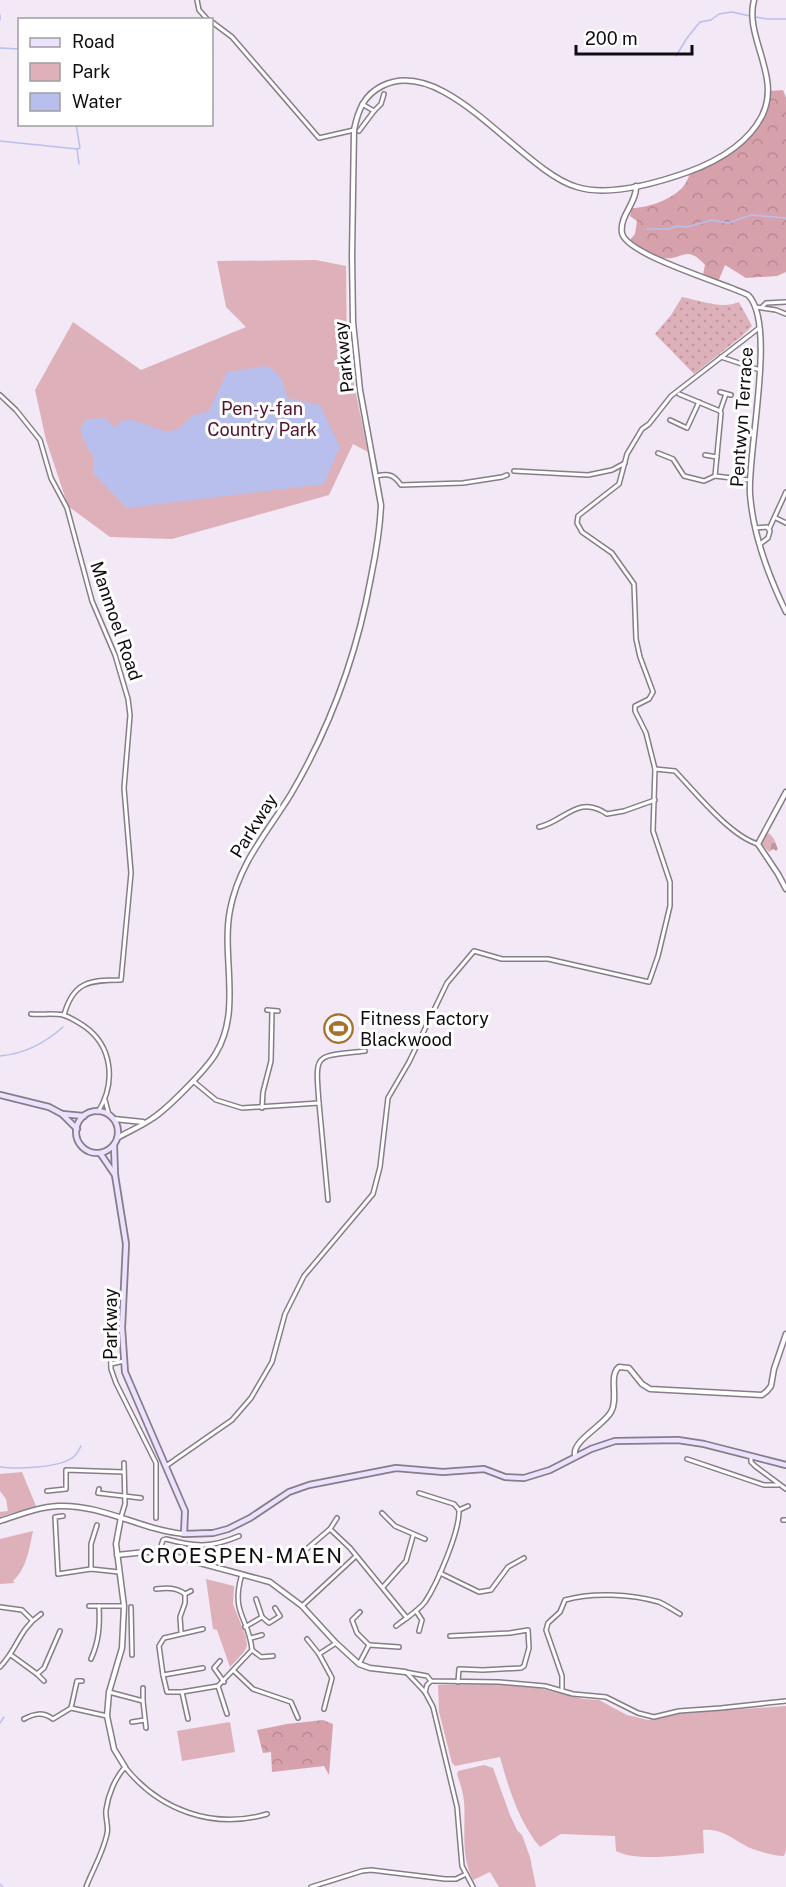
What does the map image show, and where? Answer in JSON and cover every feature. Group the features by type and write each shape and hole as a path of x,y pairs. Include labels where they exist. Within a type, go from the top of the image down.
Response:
{"main road":[{"path":"0,1095 49,1107 62,1114 77,1129"},
{"path":"62,1114 84,1116 98,1112 109,1115 114,1119 118,1132 114,1145 100,1153 84,1148 78,1140 77,1129 84,1116"},
{"name":"Parkway","path":"114,1145 115,1175 126,1245 122,1328 124,1372 185,1511 184,1534"},
{"path":"100,1153 115,1175"},
{"path":"184,1534 213,1533 228,1529 250,1518 289,1492 309,1485 373,1471 396,1468 443,1472 484,1469 505,1477 524,1478 550,1470 575,1455 615,1442 678,1440 704,1444 786,1466"}],"street":[{"path":"197,0 199,10 207,18"},
{"path":"374,111 362,104 373,92 392,82 425,85 461,102 549,172 568,184 597,190 665,180 726,154 748,137 766,106 768,84 753,17 754,0"},
{"path":"213,23 232,37 319,138 357,130 381,104 384,94"},
{"name":"Parkway","path":"117,1138 151,1120 170,1105 216,1054 223,1038 229,1000 230,911 244,866 291,793 323,733 345,680 364,615 381,524 381,505 360,390 353,322 352,256 357,130 362,104"},
{"path":"636,186 636,196 623,223 622,233 626,241 645,254 748,295 759,307 786,314"},
{"path":"759,307 766,303 786,303"},
{"name":"Pentwyn Terrace","path":"759,307 760,370 749,480 755,528 765,567 786,612"},
{"path":"165,1467 232,1420 251,1398 272,1362 285,1314 304,1276 373,1194 380,1167 388,1098 409,1062 447,983 474,951 502,959 548,959 649,982 670,906 670,882 653,831 655,769 646,733 635,711 635,706 649,699 653,692 636,639 634,584 612,553 582,532 577,523 578,516 620,484 627,454 642,429 650,424 671,396 759,328"},
{"path":"721,357 760,370"},
{"path":"715,476 720,411 728,394 720,392"},
{"name":"Manmoel Road","path":"0,394 40,440 51,478 67,508 92,601 122,673 130,715 123,789 131,873 121,980 97,980 83,985 68,999 64,1016"},
{"path":"679,394 720,411"},
{"path":"670,420 687,428 699,402"},
{"path":"658,453 673,459 684,476 704,481 715,476 749,480"},
{"path":"705,455 717,457"},
{"path":"514,471 588,475 612,470 625,463"},
{"path":"376,476 389,474 395,476 401,485 464,483 507,475"},
{"path":"760,544 768,538 769,528 776,518 786,492"},
{"path":"776,518 786,523"},
{"path":"755,528 764,526 769,528"},
{"path":"655,769 675,771 720,818 750,841 758,844 786,890"},
{"path":"758,844 786,792"},
{"path":"539,827 552,822 562,814 591,806 607,814 624,811 655,800"},
{"path":"267,1010 278,1011"},
{"path":"262,1108 263,1092 271,1061 273,1011"},
{"path":"30,1014 64,1016 94,1033 109,1061 109,1083 105,1100 98,1112"},
{"path":"328,1200 316,1068 320,1060 330,1055 365,1051"},
{"path":"192,1080 216,1100 242,1108 319,1103"},
{"path":"105,1100 109,1115"},
{"path":"114,1119 144,1122"},
{"path":"110,1332 111,1365 116,1383 156,1463 156,1518"},
{"path":"575,1455 576,1446 602,1423 613,1408 614,1373 619,1367 629,1368 642,1384 650,1389 762,1395 771,1386 774,1369 786,1335"},
{"path":"111,1365 124,1361"},
{"path":"752,1456 751,1462 755,1466 786,1489"},
{"path":"687,1459 764,1485 778,1485"},
{"path":"124,1463 125,1504 116,1544 124,1606 122,1648 109,1692 107,1716 114,1749 137,1782 176,1810 205,1818 235,1819 267,1814"},
{"path":"47,1491 66,1489 66,1470 124,1472"},
{"path":"99,1489 98,1493 141,1498"},
{"path":"396,1626 424,1603 460,1522 459,1510 454,1504 419,1493"},
{"path":"0,1521 37,1509 58,1506 81,1507 150,1527 184,1534"},
{"path":"459,1510 468,1506"},
{"path":"382,1513 394,1526 424,1539"},
{"path":"58,1579 53,1515 63,1516"},
{"path":"302,1552 330,1529 337,1518"},
{"path":"91,1569 91,1544 97,1525"},
{"path":"330,1529 356,1556 406,1618"},
{"path":"159,1552 163,1540 166,1539 192,1546 211,1546 239,1536"},
{"path":"382,1587 406,1561 413,1536"},
{"path":"117,1556 159,1552 270,1582 302,1606 359,1664 370,1668 427,1676 431,1681"},
{"path":"302,1606 356,1556"},
{"path":"439,1572 478,1592 491,1590 508,1567 524,1558"},
{"path":"58,1574 91,1569 120,1572"},
{"path":"203,1629 180,1633 160,1641 166,1692 219,1686 252,1650 251,1638 237,1601 242,1574"},
{"path":"156,1589 168,1588 185,1594"},
{"path":"185,1594 190,1591"},
{"path":"180,1633 182,1630 180,1617 185,1603 185,1594"},
{"path":"562,1690 562,1676 546,1630 548,1623 560,1612 565,1600 582,1595 607,1595 660,1603 680,1614"},
{"path":"256,1599 262,1617 269,1623 280,1616 275,1608"},
{"path":"89,1606 124,1606"},
{"path":"91,1659 97,1646 100,1627 99,1606"},
{"path":"0,1607 22,1610 32,1620"},
{"path":"131,1607 132,1654"},
{"path":"416,1610 422,1620 419,1631"},
{"path":"360,1612 352,1620 357,1632 369,1645 399,1647"},
{"path":"0,1667 11,1655 21,1634 32,1620 41,1614"},
{"path":"124,1615 131,1615"},
{"path":"245,1627 262,1617"},
{"path":"450,1636 528,1630 529,1648 524,1666 483,1671 459,1670 458,1682"},
{"path":"37,1674 44,1668 60,1631"},
{"path":"251,1638 262,1635"},
{"path":"57,1639 62,1641"},
{"path":"307,1639 319,1654 332,1678 324,1709"},
{"path":"319,1654 336,1643"},
{"path":"359,1664 369,1645"},
{"path":"122,1648 132,1647"},
{"path":"252,1650 261,1657 273,1656"},
{"path":"11,1655 44,1681"},
{"path":"220,1661 214,1668 224,1682"},
{"path":"163,1675 203,1668"},
{"path":"234,1671 253,1689 291,1702 298,1718"},
{"path":"405,1672 425,1692 433,1707 450,1770 457,1807 462,1866 473,1887"},
{"path":"24,1719 33,1714 45,1713 53,1719 71,1708 80,1681"},
{"path":"425,1692 431,1681 518,1683 585,1696 606,1697 638,1713 654,1717 679,1711 786,1701"},
{"path":"219,1686 227,1714"},
{"path":"143,1688 146,1728"},
{"path":"109,1692 143,1701"},
{"path":"182,1692 188,1719"},
{"path":"71,1708 107,1716"},
{"path":"132,1722 146,1720"},
{"path":"86,1887 108,1832 106,1810 112,1790 125,1767"},
{"path":"311,1887 371,1870 445,1879 456,1879 466,1874"}],"green space":[{"path":"783,90 786,98 786,272 777,276 746,278 725,265 718,282 703,275 705,265 693,255 658,257 629,241 635,234 637,221 630,216 632,208 652,205 672,196 684,186 692,172 728,156 746,142 765,114 770,91"},
{"name":"Pen-y-fan Country Park","path":"316,260 346,266 347,350 368,452 353,444 329,495 172,539 110,537 68,506 46,440 35,390 73,322 141,370 246,327 226,307 217,261"},
{"path":"682,297 718,305 739,302 752,326 694,374 655,334"},
{"path":"768,833 772,836 778,849 776,851 773,849 769,852 761,843"},
{"path":"22,1472 36,1506 0,1517 0,1512 8,1511 6,1499 0,1491 0,1474"},
{"path":"33,1531 27,1558 13,1581 15,1583 0,1584 0,1539"},
{"path":"206,1579 234,1586 233,1604 246,1637 247,1646 230,1667 217,1630 213,1629"},
{"path":"493,1684 538,1688 584,1699 599,1700 627,1715 648,1720 683,1713 786,1706 786,1850 784,1856 759,1851 724,1833 711,1830 703,1830 704,1853 684,1855 647,1857 625,1854 616,1851 615,1836 561,1834 540,1847 521,1816 500,1757 455,1766 452,1763 439,1712 438,1685"},
{"path":"323,1720 333,1724 329,1775 324,1766 272,1772 271,1752 263,1753 257,1730"},
{"path":"230,1722 235,1752 182,1761 177,1731"},
{"path":"484,1765 493,1768 510,1815 522,1835 530,1857 536,1887 499,1887 490,1872 473,1880 469,1871 465,1851 464,1801 457,1774 458,1771"}],"water":[{"path":"267,366 281,379 287,398 320,405 340,447 324,484 127,508 93,473 93,457 80,428 87,419 105,418 115,428 120,421 132,420 168,432 180,428 192,416 209,411 227,372"}],"waterway":[{"path":"676,56 700,22 711,20 719,14 732,12 750,16"},
{"path":"0,15 0,20"},
{"path":"756,17 786,19"},
{"path":"0,48 18,49"},
{"path":"76,126 80,148 77,149 79,164"},
{"path":"0,141 77,149"},
{"path":"647,229 687,227 712,220 728,223 751,215 786,218"},
{"path":"0,1056 34,1047 63,1027"},
{"path":"0,1467 27,1468 57,1464 74,1457 81,1446"},
{"path":"0,1723 4,1717"},
{"path":"0,1884 3,1887"}],"place":[{"name":"Fitness Factory Blackwood","path":"339,1029"}],"district":[{"name":"CROESPEN-MAEN","path":"242,1556"}]}
